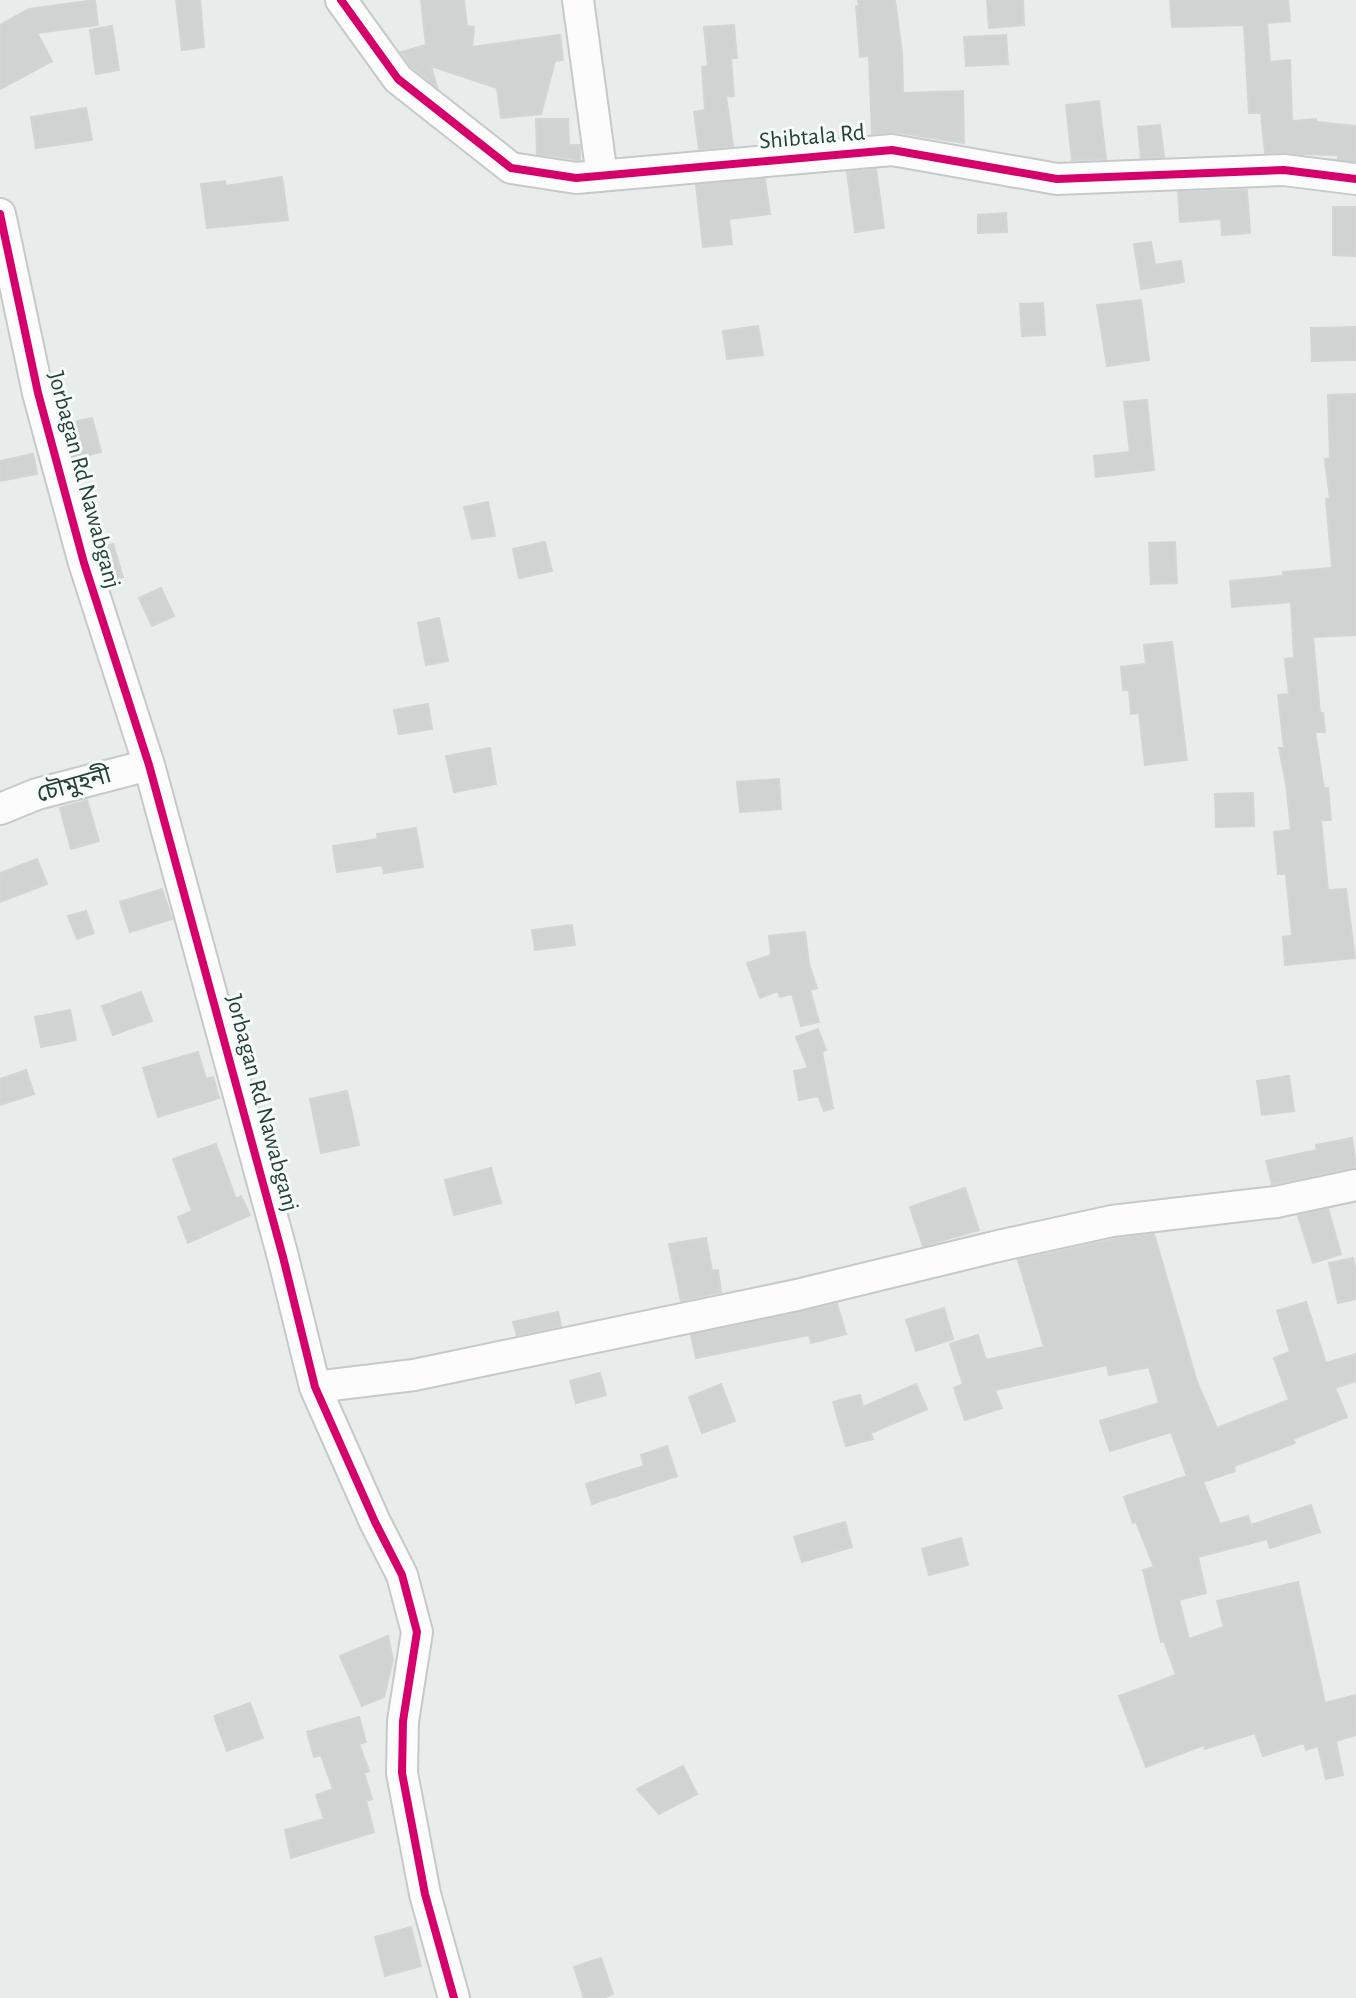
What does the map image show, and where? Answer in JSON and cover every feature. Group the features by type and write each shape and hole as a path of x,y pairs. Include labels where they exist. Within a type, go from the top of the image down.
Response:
{"street":[{"name":"Shibtala Rd","path":"341,0 398,79 511,168 576,178 892,150 1057,179 1284,170 1356,179"},
{"path":"578,0 602,176"},
{"name":"Jorbagan Rd Nawabganj","path":"0,214 49,435 84,563 149,765 279,1242 315,1387 402,1575 417,1632 403,1721 402,1773 425,1894 454,1998"},
{"name":"চৌমুহনী","path":"0,809 37,794 149,765"},
{"path":"315,1387 414,1375 797,1295 1112,1221 1276,1202 1356,1185"}],"building":[{"path":"95,0 98,25 37,33 52,61 0,89 0,25 29,9"},
{"path":"176,0 200,0 204,47 182,50"},
{"path":"421,0 464,0 467,26 474,27 472,47 560,35 563,60 555,61 541,114 501,118 497,88 431,66 437,87 411,66 401,52 426,45"},
{"path":"858,0 895,0 902,53 903,93 963,91 964,143 895,132 872,134 869,56 860,57"},
{"path":"987,0 1023,0 1024,25 989,28"},
{"path":"1170,0 1288,0 1290,21 1267,23 1270,62 1290,60 1292,121 1316,119 1316,122 1356,126 1356,161 1338,159 1338,155 1265,153 1261,113 1249,113 1244,25 1172,27"},
{"path":"734,25 737,58 731,58 734,96 726,96 733,146 699,149 694,112 705,110 702,67 708,66 704,27"},
{"path":"112,26 119,70 96,74 90,30"},
{"path":"1006,35 1008,64 966,66 964,37"},
{"path":"1099,101 1106,159 1072,160 1066,105"},
{"path":"86,108 92,140 36,148 31,117"},
{"path":"536,119 568,119 569,145 580,145 580,160 537,154"},
{"path":"1160,125 1164,157 1141,158 1138,127"},
{"path":"876,169 884,228 855,232 847,172"},
{"path":"282,177 288,220 207,228 201,184 225,181 226,186"},
{"path":"765,179 770,214 729,219 732,244 703,247 696,185"},
{"path":"1247,190 1250,233 1222,235 1221,219 1180,222 1178,192"},
{"path":"1333,207 1356,207 1355,256 1333,255"},
{"path":"1006,213 1007,232 978,233 978,215"},
{"path":"1151,242 1155,265 1181,261 1184,282 1141,289 1134,244"},
{"path":"1141,300 1149,360 1107,366 1097,305"},
{"path":"1043,303 1045,335 1022,336 1020,304"},
{"path":"758,326 763,355 727,359 723,331"},
{"path":"1356,327 1356,360 1312,361 1311,328"},
{"path":"1356,394 1356,635 1313,637 1320,713 1323,713 1325,732 1315,732 1324,789 1328,788 1331,820 1321,820 1328,890 1346,889 1355,958 1285,965 1283,937 1292,936 1286,874 1278,874 1274,832 1291,830 1279,748 1284,748 1278,695 1289,694 1285,659 1294,658 1291,602 1232,607 1230,581 1332,568 1326,499 1330,499 1325,459 1330,458 1328,395"},
{"path":"1147,400 1154,470 1096,477 1094,456 1130,452 1124,402"},
{"path":"92,418 101,452 74,459 65,424"},
{"path":"33,454 37,474 0,481 0,461"},
{"path":"488,502 495,536 472,539 464,507"},
{"path":"545,542 552,571 519,578 513,549"},
{"path":"1175,542 1177,583 1151,584 1149,543"},
{"path":"113,544 123,577 109,581 99,548"},
{"path":"161,588 174,616 152,626 139,598"},
{"path":"439,618 448,661 426,665 418,623"},
{"path":"1172,642 1187,760 1145,765 1139,713 1131,714 1129,690 1123,690 1121,667 1146,664 1144,645"},
{"path":"428,704 432,729 399,734 394,710"},
{"path":"490,748 496,784 454,792 446,756"},
{"path":"779,779 781,809 740,812 737,782"},
{"path":"1253,793 1254,826 1216,827 1215,794"},
{"path":"87,800 99,841 71,849 60,808"},
{"path":"416,828 423,867 384,873 382,865 337,872 333,846 378,839 377,834"},
{"path":"37,859 47,884 0,902 0,873"},
{"path":"162,889 172,919 130,932 120,902"},
{"path":"86,911 94,933 77,939 68,916"},
{"path":"572,925 575,945 535,950 532,930"},
{"path":"805,932 809,964 817,988 810,990 819,1022 801,1026 792,994 780,997 778,991 760,998 747,963 771,955 769,936"},
{"path":"141,992 152,1021 113,1035 102,1006"},
{"path":"70,1010 76,1040 41,1047 35,1017"},
{"path":"818,1029 826,1050 822,1052 833,1108 824,1111 818,1096 799,1100 794,1071 808,1068 796,1037"},
{"path":"198,1052 206,1079 213,1077 219,1098 158,1117 143,1068"},
{"path":"26,1070 34,1094 0,1105 0,1079"},
{"path":"1289,1076 1294,1111 1262,1115 1257,1081"},
{"path":"347,1091 359,1145 321,1153 310,1099"},
{"path":"1352,1138 1356,1167 1272,1184 1266,1161 1317,1150 1316,1145"},
{"path":"216,1144 236,1199 241,1196 250,1215 188,1243 178,1217 192,1211 173,1159"},
{"path":"491,1168 501,1203 454,1215 445,1180"},
{"path":"965,1188 979,1230 923,1246 910,1207"},
{"path":"1328,1209 1341,1254 1313,1263 1298,1216"},
{"path":"1154,1234 1197,1382 1217,1428 1289,1400 1274,1358 1290,1352 1277,1311 1306,1302 1326,1363 1356,1354 1356,1381 1335,1388 1347,1417 1293,1439 1295,1443 1234,1466 1235,1471 1203,1482 1220,1524 1248,1516 1251,1525 1311,1505 1320,1532 1270,1548 1267,1539 1198,1557 1206,1593 1179,1600 1189,1639 1224,1627 1217,1601 1298,1582 1325,1703 1356,1695 1356,1735 1336,1741 1343,1775 1326,1779 1318,1746 1306,1750 1304,1743 1263,1756 1255,1733 1205,1749 1204,1745 1146,1767 1119,1696 1176,1675 1164,1641 1161,1642 1143,1570 1154,1567 1124,1497 1187,1476 1171,1432 1110,1451 1100,1421 1159,1403 1149,1367 1109,1375 1107,1365 995,1390 1002,1408 965,1420 954,1388 963,1384 950,1344 978,1335 986,1360 1044,1347 1018,1260 1115,1239"},
{"path":"706,1238 712,1271 718,1270 721,1292 681,1301 669,1244"},
{"path":"1353,1258 1356,1299 1338,1303 1329,1263"},
{"path":"837,1304 846,1334 811,1343 809,1335 696,1358 691,1335"},
{"path":"944,1308 953,1339 916,1351 906,1320"},
{"path":"558,1312 561,1326 517,1335 513,1322"},
{"path":"600,1373 606,1395 576,1403 570,1381"},
{"path":"721,1384 735,1421 702,1433 689,1397"},
{"path":"916,1384 927,1409 871,1433 873,1439 846,1446 833,1402 860,1395 863,1407"},
{"path":"667,1446 677,1476 592,1504 586,1484 644,1466 641,1455"},
{"path":"845,1522 852,1547 802,1562 794,1537"},
{"path":"961,1538 968,1565 929,1575 922,1549"},
{"path":"388,1636 393,1660 384,1697 362,1706 340,1656"},
{"path":"250,1703 263,1738 227,1751 214,1716"},
{"path":"359,1717 366,1742 359,1744 369,1771 364,1773 372,1799 366,1801 374,1832 291,1858 285,1830 324,1819 316,1795 333,1789 321,1755 314,1757 307,1732"},
{"path":"683,1766 697,1794 659,1814 637,1789"},
{"path":"411,1927 421,1966 385,1976 375,1937"},
{"path":"601,1958 613,1994 603,1998 584,1998 574,1967"}],"cycle path":[{"path":"341,0 398,79 511,168 576,178 892,150 1057,179 1284,170 1356,179"},
{"path":"0,214 38,393 84,563 149,765 283,1257 315,1387 402,1575 417,1632 403,1721 402,1773 425,1894 454,1998"}]}
